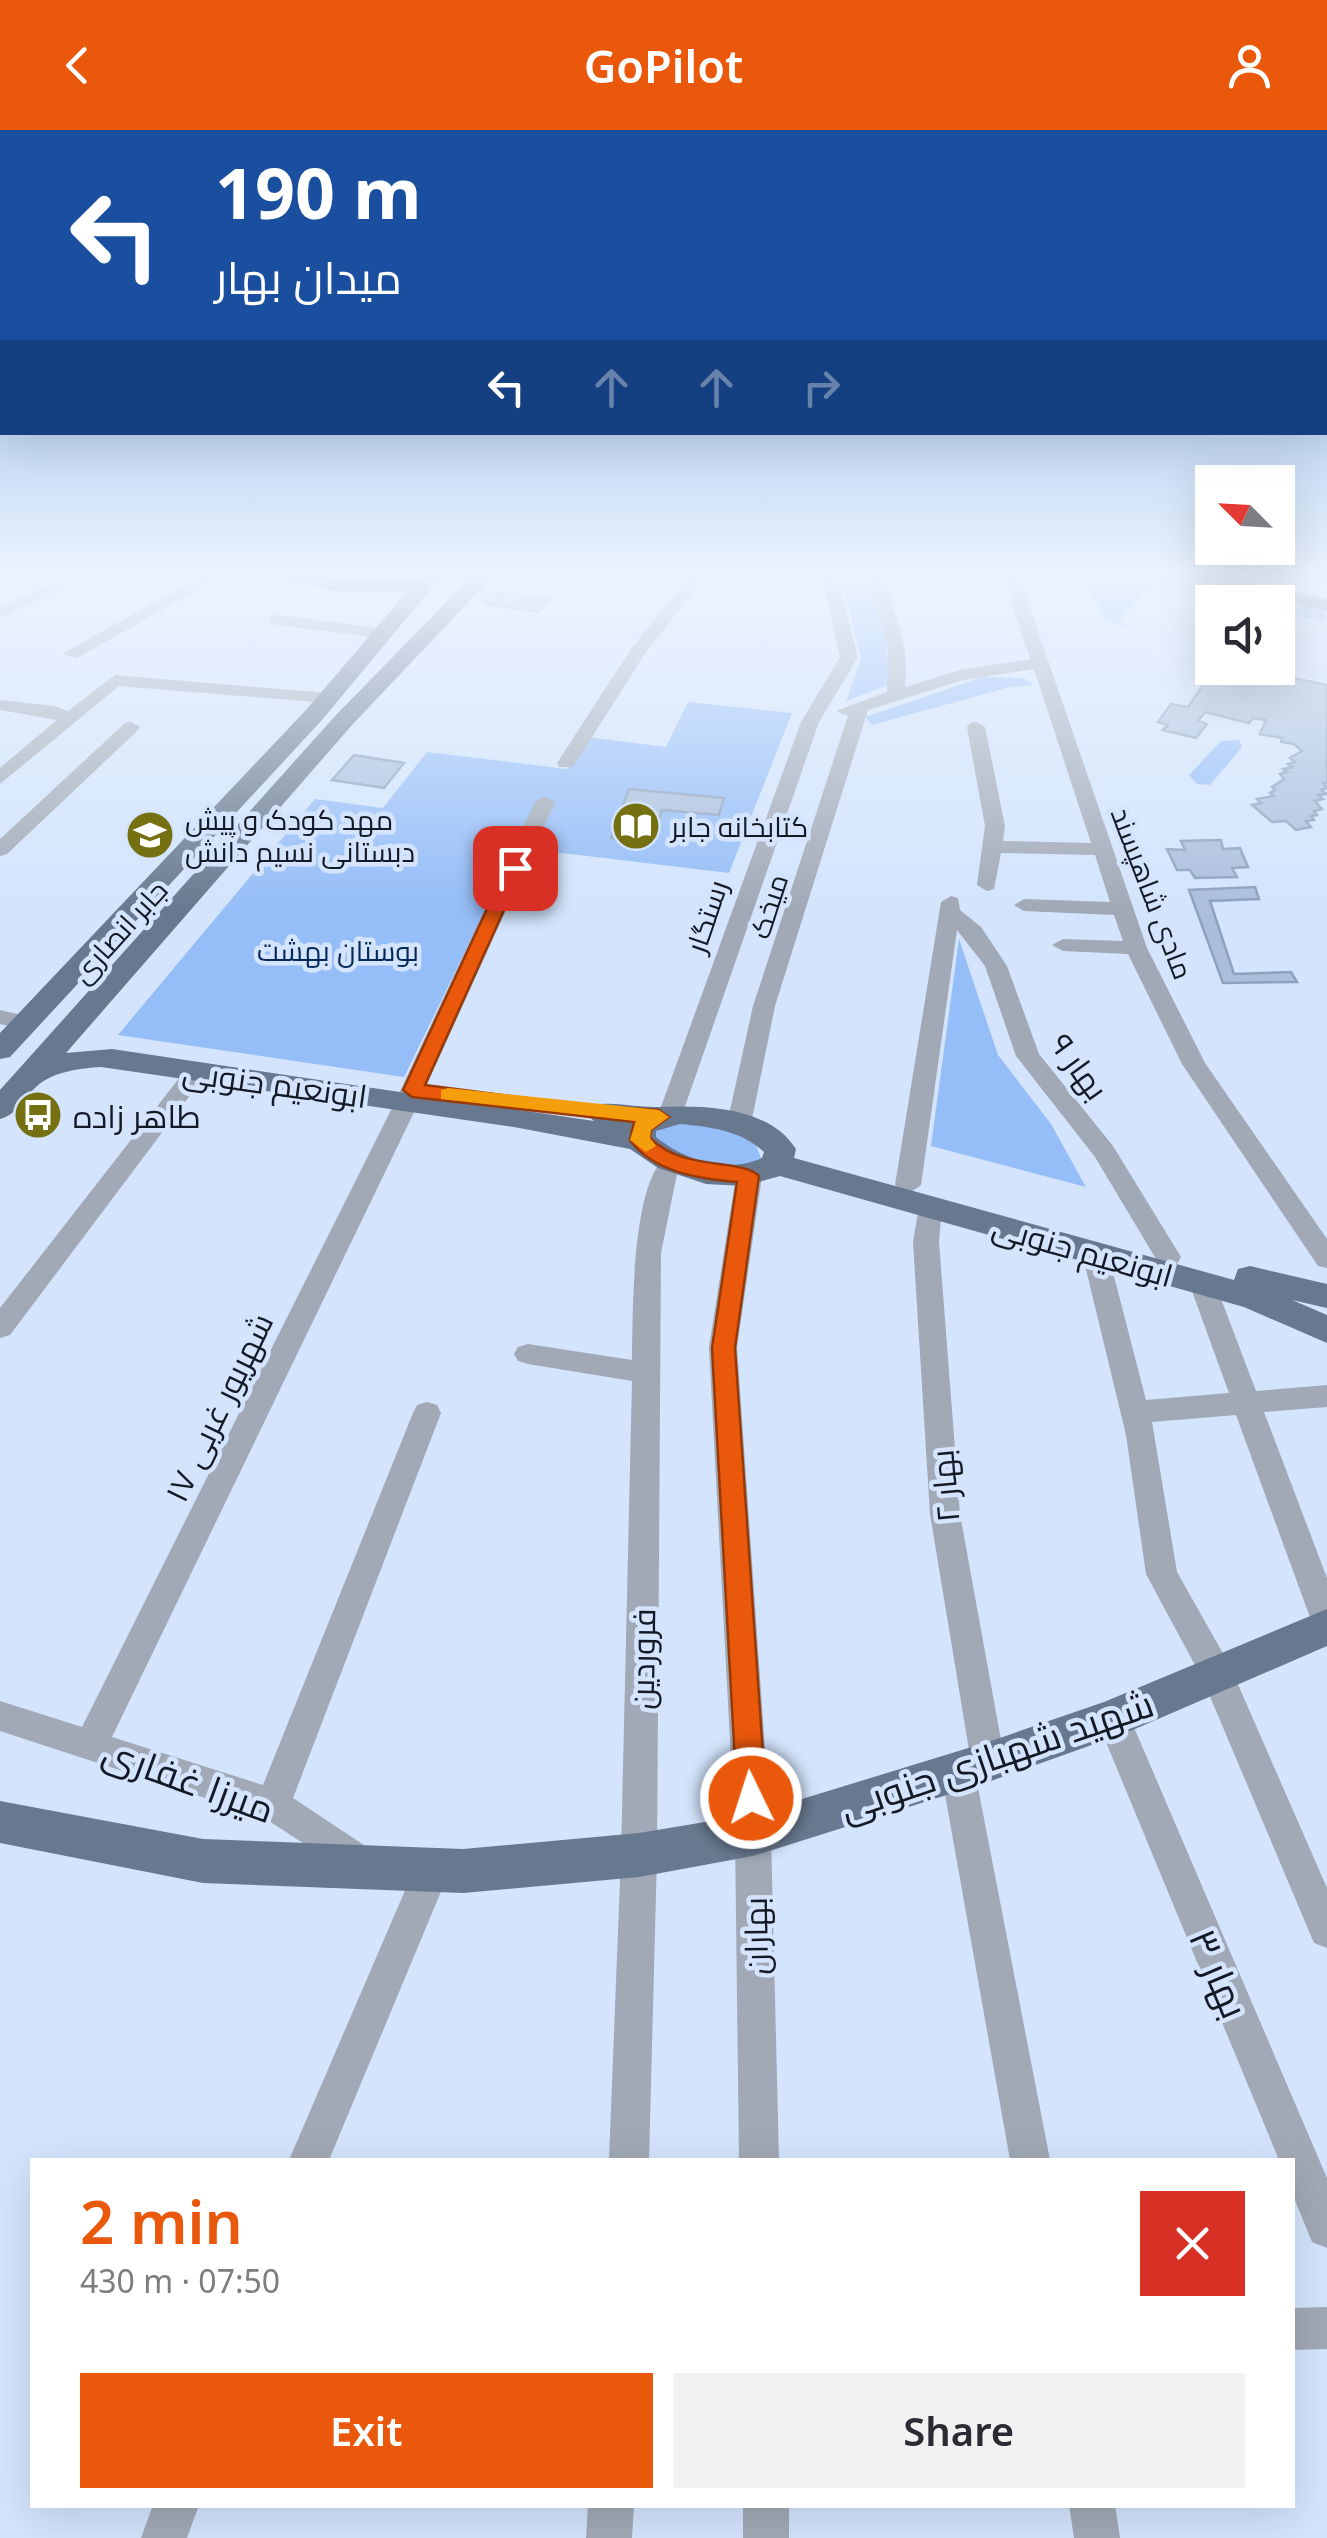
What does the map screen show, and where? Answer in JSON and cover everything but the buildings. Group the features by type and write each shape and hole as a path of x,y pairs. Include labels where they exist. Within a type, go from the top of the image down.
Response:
{"main road":[{"name":"جابر انصاری","path":"0,1050 338,685"},
{"path":"321,707 342,685"},
{"path":"344,720 374,685"},
{"name":"جابر انصاری","path":"0,1109 377,685"},
{"name":"ابونعیم جنوبی","path":"80,1021 106,1042 410,1096"},
{"name":"ابونعیم جنوبی","path":"30,1075 95,1056 194,1073 656,1124 724,1118 738,1124"},
{"path":"656,1124 656,1156 673,1162 708,1172 769,1163 768,1135 738,1124"},
{"name":"ابونعیم جنوبی","path":"769,1163 1327,1296"},
{"name":"ابونعیم جنوبی","path":"919,1196 1094,1253 1254,1298 1327,1330"},
{"name":"شهید شهبازی جنوبی","path":"0,1822 203,1861 463,1871 638,1855 754,1835 973,1767 1113,1718 1327,1623"}],"street":[{"path":"77,685 105,688"},
{"path":"0,778 108,685"},
{"path":"155,685 321,707"},
{"path":"566,763 616,685"},
{"name":"رستگار","path":"656,1124 810,722 832,685"},
{"path":"895,694 897,685"},
{"path":"810,722 926,685"},
{"name":"مادی شاهپسند","path":"1047,685 1136,948 1194,1064 1327,1259"},
{"name":"میخک","path":"738,1124 764,1006 860,707"},
{"path":"4,712 42,722 69,719"},
{"path":"0,850 131,727"},
{"path":"976,727 995,826 988,885"},
{"name":"۱۷ شهریور غربی","path":"91,1744 410,1096 545,802"},
{"path":"994,847 1101,849"},
{"path":"1024,906 1122,909"},
{"name":"بهار ۲","path":"950,907 919,1196 926,1242 945,1514 973,1767 1030,2158"},
{"name":"بهار ۹","path":"950,907 996,966 1028,1056 1104,1152 1168,1256"},
{"path":"1063,945 1136,948"},
{"path":"0,1017 26,1023"},
{"path":"0,1328 194,1073"},
{"name":"فروردین","path":"629,2158 648,1253 665,1172 673,1162"},
{"name":"بهاران","path":"759,2158 754,1835 724,1348 769,1163"},
{"path":"1094,1253 1135,1412 1162,1574 1217,1674 1327,1930"},
{"path":"1202,1283 1327,1623"},
{"path":"528,1354 646,1372"},
{"path":"1135,1412 1327,1396"},
{"path":"273,1804 427,1413"},
{"name":"میرزا غفاری","path":"0,1716 273,1804 365,1867"},
{"name":"بهار ۳","path":"1113,1718 1327,2227"},
{"path":"310,2158 432,1870"},
{"path":"1295,2329 1327,2328"},
{"path":"164,2538 175,2508"},
{"path":"609,2538 611,2508"},
{"path":"766,2508 766,2538"},
{"path":"1092,2508 1097,2538"}],"green space":[{"path":"852,685 887,685 846,701"},
{"path":"958,685 1030,685 1010,687 872,725 865,717"},
{"name":"بوستان بهشت","path":"688,702 792,713 729,873 529,849 538,802 404,1077 118,1035 315,799 383,808 427,752 567,769 587,737 666,747"},
{"path":"1239,740 1242,747 1210,785 1197,784 1189,775 1221,741"},
{"path":"959,939 998,1055 1051,1124 1086,1187 931,1146"},
{"path":"667,1122 728,1129 754,1140 761,1158 756,1167 696,1163 652,1138 657,1128"}],"slow traffic":[{"path":"448,1095 581,1112 659,1117 642,1126 640,1140 646,1146"}],"place":[{"name":"کتابخانه جابر","path":"636,826"},
{"name":"مهد کودک و پیش دبستانی نسیم دانش","path":"150,835"},
{"name":"طاهر زاده","path":"38,1115"}],"route":[{"path":"515,868 412,1090 581,1112 659,1117 642,1126 640,1140 656,1156 708,1172 749,1176 724,1348 751,1798"}]}
